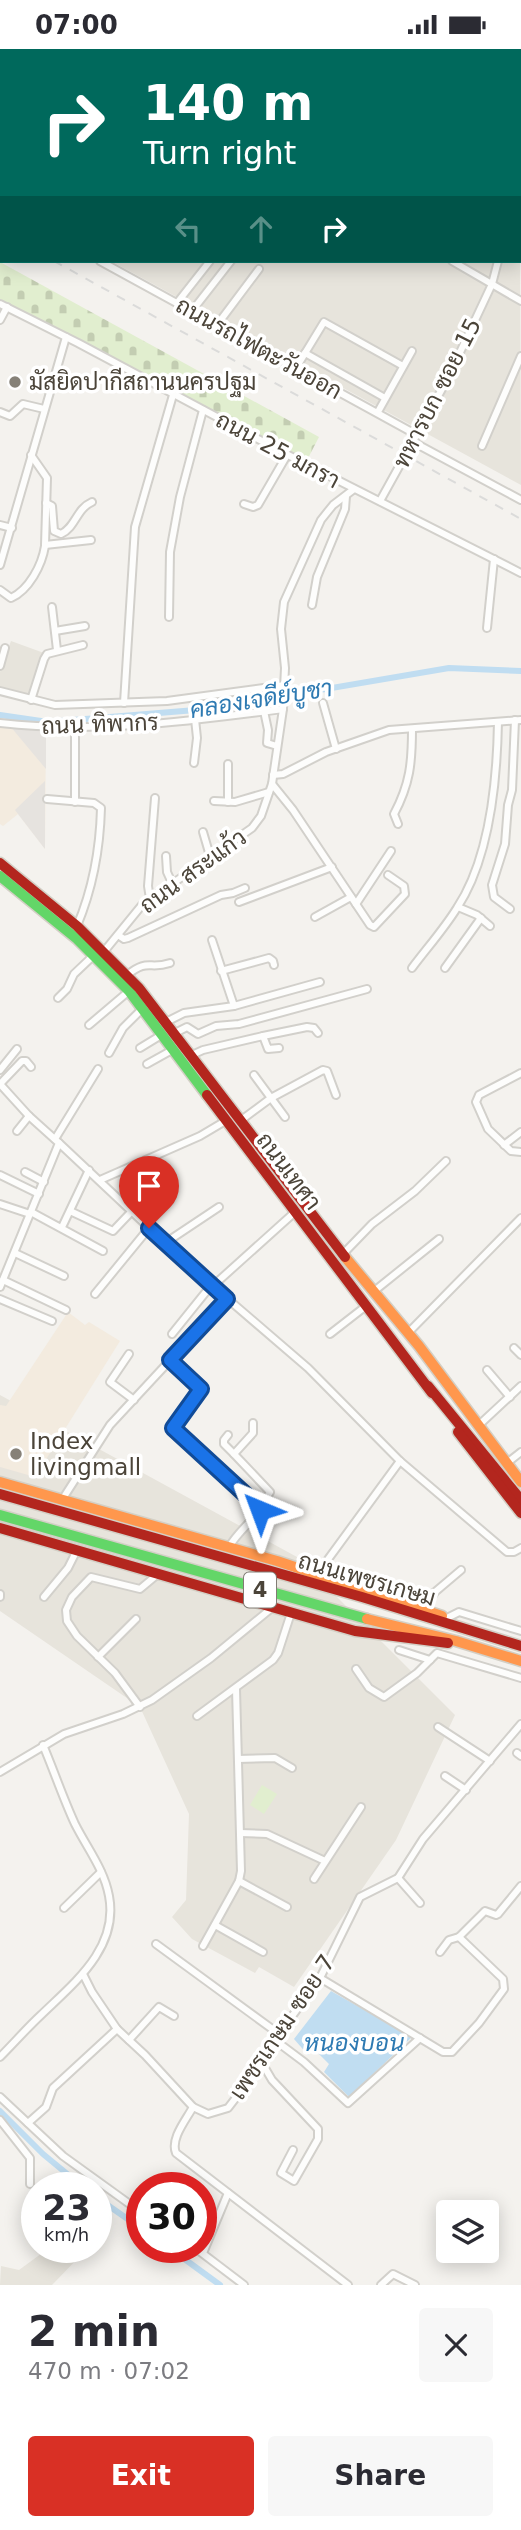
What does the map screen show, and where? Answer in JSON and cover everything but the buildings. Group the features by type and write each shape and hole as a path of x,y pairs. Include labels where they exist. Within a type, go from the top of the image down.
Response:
{"main road":[{"name":"ถนนเทศา","path":"0,863 76,926 143,1008 521,1513"},
{"name":"ถนนเทศา","path":"0,876 127,975 166,1021 339,1250 408,1333 521,1482"},
{"path":"326,1254 339,1250"},
{"path":"353,1289 363,1281"},
{"path":"428,1386 521,1500"},
{"name":"4","path":"0,1482 318,1573 424,1609 465,1629"},
{"path":"5,1495 34,1510 71,1520 74,1527 66,1534"},
{"name":"ถนนเพชรเกษม","path":"5,1495 362,1597 521,1646"},
{"name":"ถนนเพชรเกษม","path":"0,1515 331,1610 456,1641 521,1661"},
{"name":"4","path":"0,1528 355,1631 441,1643 456,1641"}],"street":[{"name":"ถนนรถไฟตะวันออก","path":"104,263 296,368 521,500"},
{"path":"177,303 208,263"},
{"path":"192,311 229,263"},
{"path":"455,263 521,300"},
{"name":"ทหารบก ซอย 15","path":"380,501 448,378 492,284 497,263"},
{"path":"217,325 260,269"},
{"path":"0,320 3,306"},
{"name":"ถนน 25 มกรา","path":"3,306 287,455 521,573"},
{"path":"296,368 324,322 403,366"},
{"path":"0,565 66,337"},
{"path":"379,410 412,351"},
{"path":"305,353 385,398"},
{"path":"482,446 521,356"},
{"path":"124,703 135,527 173,395"},
{"path":"0,412 10,415 23,404 44,409"},
{"path":"169,617 170,552 180,497 203,410"},
{"path":"0,590 11,598 17,595 27,586 42,560 45,546 47,478 31,455"},
{"path":"244,504 253,507 258,505 287,455"},
{"name":"ถนน สระแก้ว","path":"58,998 74,974 99,955 150,899 252,828 261,816 272,784 283,707 281,629 284,602 321,520 354,489"},
{"path":"312,605 315,582 345,509 346,496"},
{"path":"46,503 52,506 54,531 61,534 71,528 78,512 92,502"},
{"path":"0,525 12,528"},
{"path":"45,546 91,540"},
{"path":"487,628 494,559"},
{"path":"52,607 57,650"},
{"path":"55,631 85,626"},
{"path":"31,701 47,654 83,645"},
{"path":"0,666 5,648"},
{"path":"0,691 55,705 167,701 284,687"},
{"path":"323,703 336,749"},
{"name":"ถนน ทิพากร","path":"0,723 54,728 75,727 195,719 283,707"},
{"path":"264,711 268,730 267,743 277,746"},
{"path":"194,763 197,738 195,719"},
{"path":"273,775 283,774 336,749 381,732 518,720 505,845 492,885 494,897 510,909"},
{"path":"412,968 458,907 486,840 498,722"},
{"path":"75,727 75,803"},
{"path":"398,824 394,814 410,774 412,729"},
{"path":"228,764 228,802"},
{"path":"272,784 293,810 370,925 376,926 405,894 404,886 388,875"},
{"path":"214,801 249,799 269,792"},
{"path":"150,899 148,886 155,798"},
{"path":"47,799 93,803 101,808 100,837 93,877 76,926"},
{"path":"203,832 210,856"},
{"path":"356,905 391,851"},
{"path":"166,856 167,872 172,883"},
{"path":"239,902 332,867"},
{"path":"118,935 124,939 128,938 220,895 245,888"},
{"path":"314,918 351,897"},
{"path":"458,907 481,918 490,926"},
{"path":"445,968 481,918"},
{"path":"212,940 234,1006"},
{"path":"221,971 269,958 274,961 274,965"},
{"path":"127,975 142,965 159,966 170,963"},
{"path":"166,1021 184,1013 234,1006 320,982"},
{"path":"175,1034 187,1027 198,1034 221,1025 239,1024 367,989"},
{"path":"89,1025 129,991"},
{"path":"109,1053 124,1028 143,1008"},
{"path":"191,1055 307,1027 314,1028 318,1033"},
{"path":"140,1048 163,1034"},
{"path":"263,1036 268,1049 279,1048"},
{"path":"0,1070 17,1049"},
{"path":"147,1064 174,1049"},
{"path":"31,1067 23,1061 0,1084 29,1116 212,1286 308,1368 400,1461 507,1552 521,1548"},
{"path":"65,1310 2,1284 44,1182 57,1141 98,1069"},
{"path":"240,1121 271,1098 323,1070 327,1071 336,1095"},
{"path":"521,1073 482,1093 476,1099 484,1122 504,1145 513,1152 521,1152"},
{"path":"254,1075 285,1117"},
{"path":"17,1131 29,1116"},
{"path":"100,1180 200,1136 227,1120"},
{"path":"504,1145 521,1132"},
{"path":"339,1250 415,1191 446,1161"},
{"path":"133,1166 162,1193"},
{"path":"63,1224 89,1170"},
{"path":"25,1172 44,1182"},
{"path":"0,1175 39,1195"},
{"path":"0,1204 31,1213 103,1251"},
{"path":"165,1243 219,1207"},
{"path":"70,1211 113,1231 132,1211"},
{"path":"172,1334 212,1286 295,1212"},
{"path":"408,1333 521,1218"},
{"path":"95,1294 149,1228"},
{"path":"373,1292 439,1239"},
{"path":"15,1253 64,1276"},
{"path":"0,1266 8,1269"},
{"path":"0,1299 52,1321"},
{"path":"62,1500 106,1430 227,1299"},
{"path":"330,1334 366,1306"},
{"path":"514,1348 521,1355"},
{"path":"129,1354 110,1382 134,1400"},
{"path":"170,1360 201,1389 173,1428 260,1509"},
{"path":"487,1370 510,1397"},
{"path":"479,1425 521,1386"},
{"path":"234,1454 253,1433 253,1423"},
{"path":"228,1435 224,1444 270,1492 248,1526 236,1534 229,1547"},
{"path":"507,1463 521,1452"},
{"path":"318,1573 400,1461"},
{"path":"44,1597 68,1568 77,1550"},
{"path":"424,1609 435,1592 461,1570"},
{"path":"140,1707 70,1627 66,1610 72,1597 91,1577 140,1588 158,1574"},
{"path":"0,1772 64,1734 140,1707 211,1658 273,1607"},
{"path":"447,1618 459,1612 521,1631"},
{"path":"197,1716 236,1689 278,1653 291,1613"},
{"path":"98,1657 136,1619"},
{"path":"430,1641 437,1653 521,1678"},
{"path":"472,1664 475,1647"},
{"path":"399,1650 430,1660"},
{"path":"356,1669 369,1688 384,1697 437,1653"},
{"path":"204,1946 239,1881 241,1871 236,1689"},
{"name":"เพชรเกษม ซอย 7","path":"193,2107 208,2113 228,2108 320,1978 360,1897 398,1878 424,1839 521,1724"},
{"path":"438,1727 490,1761"},
{"path":"0,2057 83,1974 100,1949 109,1929 109,1895 101,1872 76,1826 43,1745"},
{"path":"238,1759 275,1758 292,1768"},
{"path":"445,1776 467,1790"},
{"path":"314,1879 361,1807"},
{"path":"240,1833 267,1833 325,1861"},
{"path":"64,1908 101,1872"},
{"path":"398,1878 421,1903"},
{"path":"239,1881 287,1907"},
{"path":"440,1952 449,1940 458,1937 485,1910 498,1914 521,1886"},
{"path":"215,1925 263,1952"},
{"path":"320,1978 443,2052 456,2050 499,1999 504,1989 504,1982 500,1977 458,1937"},
{"path":"156,1944 277,2037 348,2103 420,2038"},
{"path":"83,1974 117,2029 193,2107 175,2140 176,2153 348,2285"},
{"path":"130,2041 159,2007 174,2016"},
{"path":"28,2123 46,2107 53,2088 117,2029"},
{"path":"262,2063 272,2080 318,2129 318,2140 294,2181 282,2173 293,2150"},
{"path":"0,2097 78,2168 126,2202"},
{"path":"0,2119 30,2158 30,2172"},
{"path":"217,2220 228,2193"},
{"path":"216,2263 244,2285"},
{"path":"381,2285 393,2274 415,2285"}],"shaded area":[{"path":"115,263 520,263 521,485"},
{"path":"11,641 44,653 30,698 0,690 0,672"},
{"path":"0,725 46,729 45,849 18,814 3,826 0,824"},
{"path":"10,726 46,729 46,769"},
{"path":"45,781 45,849 15,810"},
{"path":"68,1312 85,1325 89,1322 120,1341 35,1477 0,1467 0,1405 6,1406"},
{"path":"0,1395 297,1557 455,1715 396,1840 294,1987 259,1967 255,1973 192,1939 172,1917 186,1900 189,1814 140,1707 0,1611"},
{"path":"29,2263 73,2263 52,2285 0,2285 1,2266 19,2270"}],"green space":[{"path":"2,263 319,437 305,464 0,300"},
{"path":"262,1785 277,1794 264,1814 250,1805"}],"water":[{"name":"หนองบอน","path":"331,1991 412,2037 349,2097 324,2072 329,2064 314,2049 308,2055 294,2039"}],"waterway":[{"name":"คลองเจดีย์บูชา","path":"0,715 48,722 208,709 449,668 521,671"},
{"path":"0,2111 65,2172"},
{"path":"112,2208 126,2218"},
{"path":"190,2263 220,2285"}],"railway":[{"path":"58,263 521,519"}],"traffic: fast":[{"path":"0,876 77,939 129,991 207,1095"},
{"path":"0,1515 367,1619"}],"traffic: slow":[{"path":"345,1257 419,1346 521,1482"},
{"path":"0,1482 277,1561 442,1616"},
{"path":"367,1619 456,1641 521,1661"}],"traffic: jam":[{"path":"0,863 77,926 139,988 345,1257"},
{"path":"207,1095 432,1393"},
{"path":"428,1386 521,1500"},
{"path":"458,1432 521,1513"},
{"path":"0,1494 362,1597 521,1646"},
{"path":"0,1528 355,1631 448,1643"}],"place":[{"name":"มัสยิดปากีสถานนครปฐม","path":"15,382"},
{"name":"Index livingmall","path":"16,1454"}],"route":[{"path":"149,1228 227,1299 170,1360 201,1389 173,1428 260,1510"}]}
